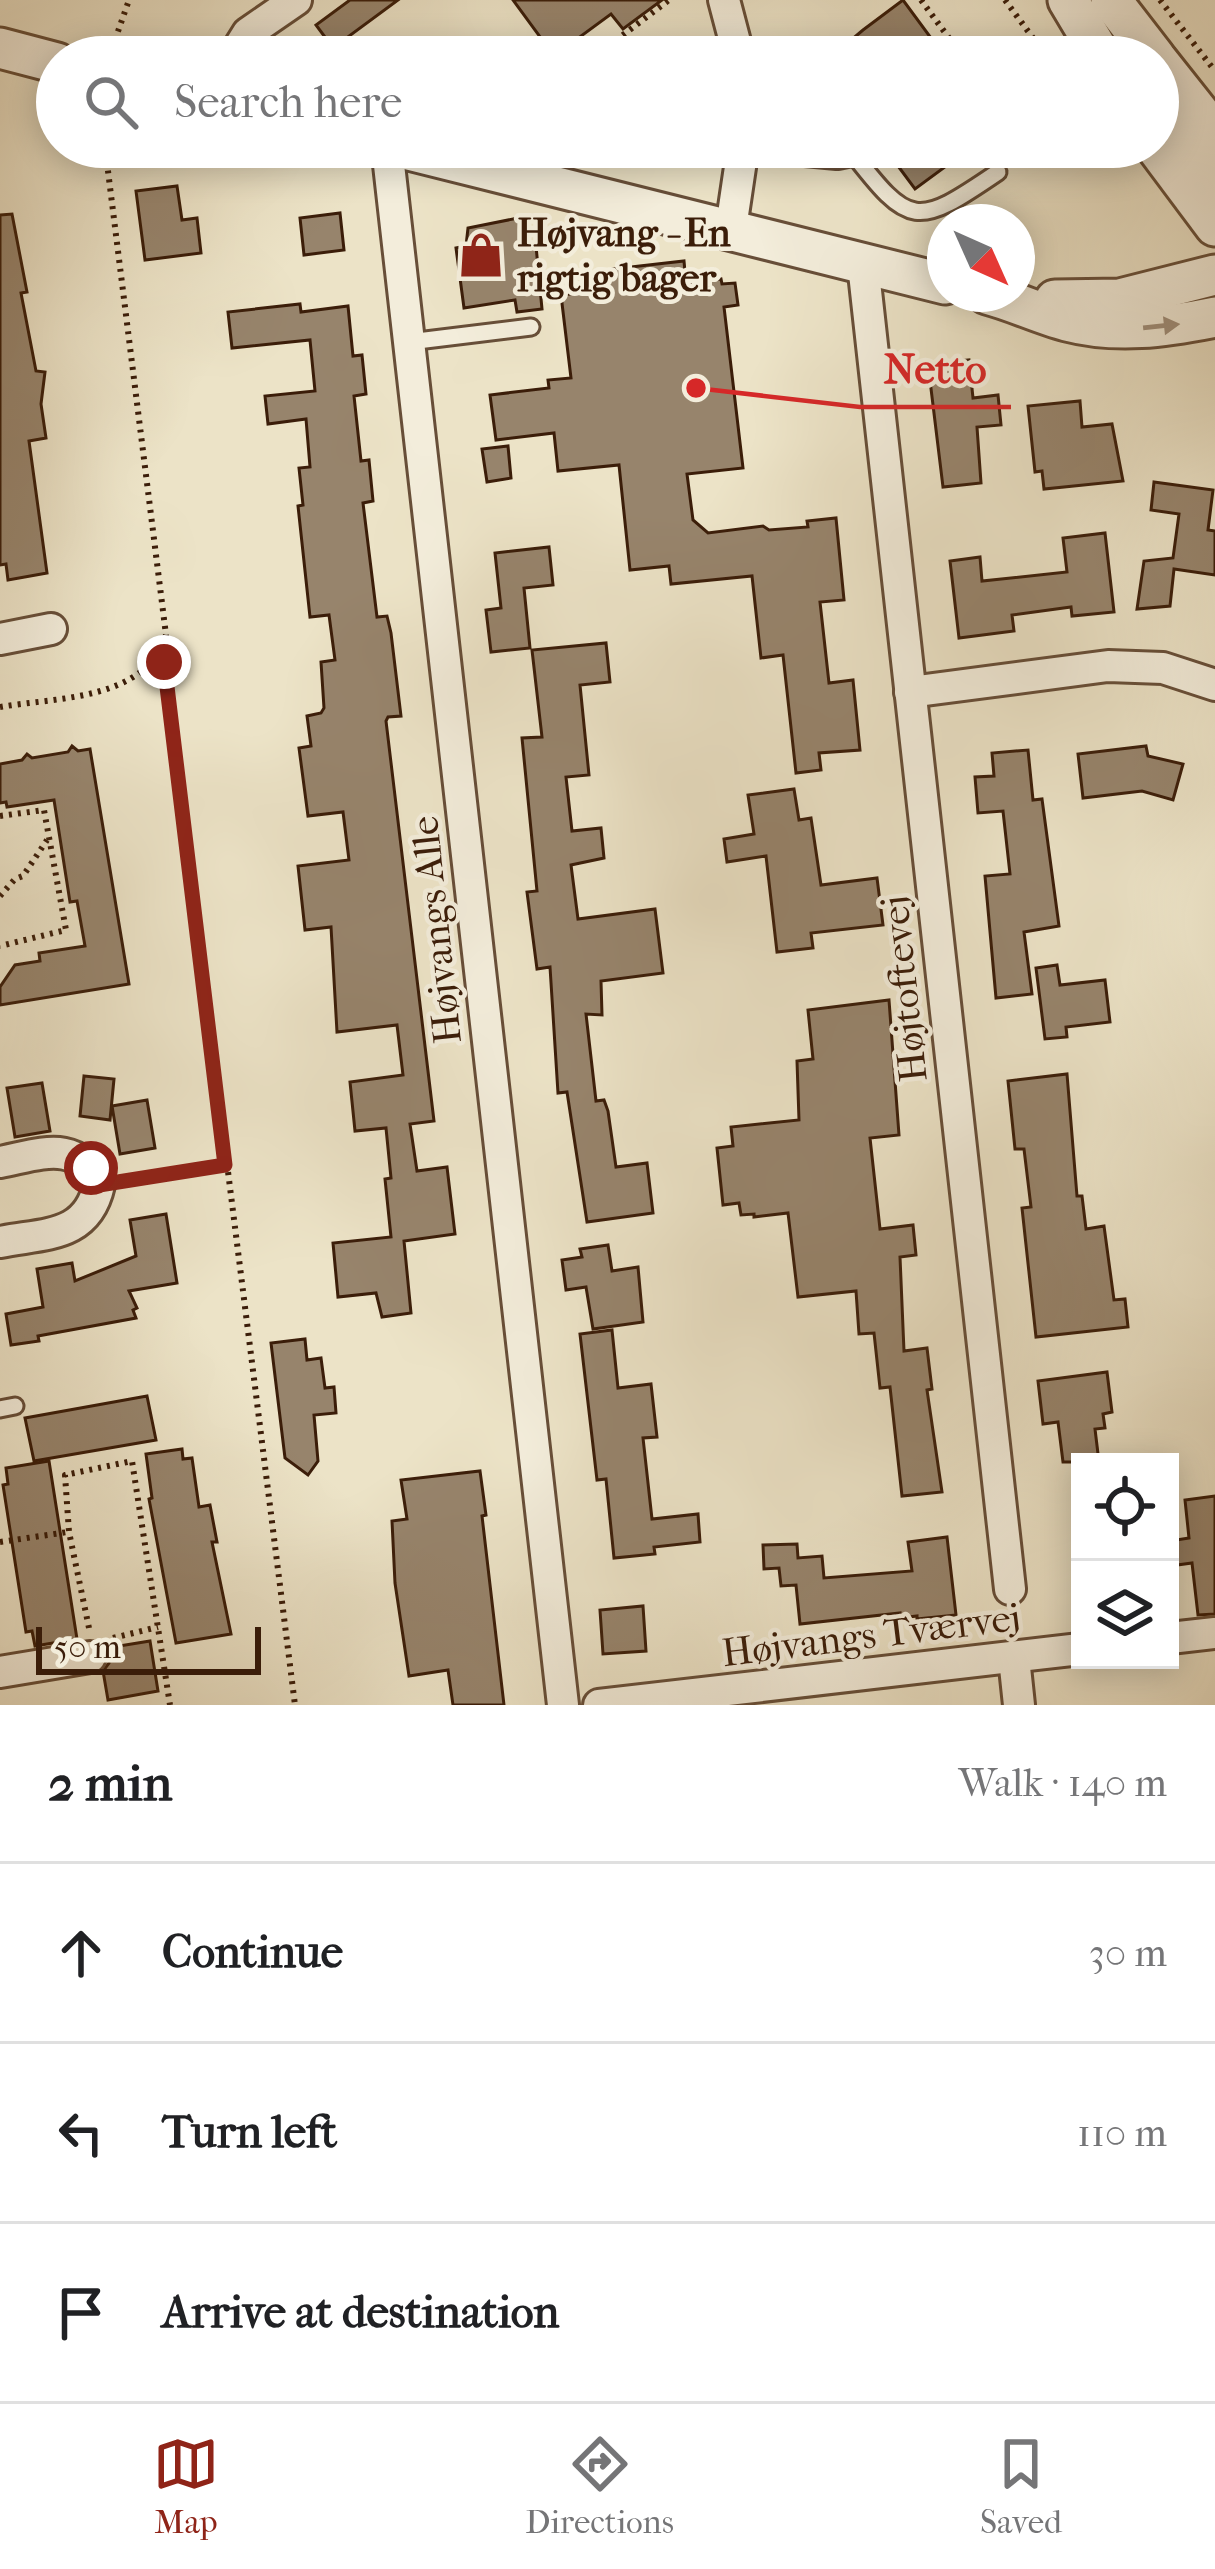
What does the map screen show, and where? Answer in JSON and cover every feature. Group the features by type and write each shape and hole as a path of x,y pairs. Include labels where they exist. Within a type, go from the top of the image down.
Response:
{"street":[{"path":"246,36 296,0"},
{"path":"724,0 733,36"},
{"path":"1086,6 1095,36"},
{"path":"1086,6 1107,36"},
{"path":"1086,6 1126,36"},
{"path":"0,48 36,57"},
{"path":"1179,87 1215,133"},
{"path":"1179,130 1215,175"},
{"name":"Højvangs Alle","path":"389,168 562,1705"},
{"path":"484,168 927,280"},
{"path":"730,228 740,168"},
{"path":"1172,168 1215,226"},
{"name":"Højtoftevej","path":"863,264 1010,1589"},
{"path":"1035,304 1120,299 1215,275"},
{"path":"1035,308 1065,321 1123,329 1215,317"},
{"path":"0,639 51,629"},
{"path":"910,692 1108,666 1163,668 1215,685"},
{"path":"0,1162 59,1151 91,1168 99,1185 87,1216 70,1229 0,1241"},
{"path":"1179,1637 1215,1633"},
{"name":"Højvangs Tværvej","path":"599,1705 1071,1650"},
{"path":"0,1672 90,1657"},
{"path":"1014,1658 1019,1705"}],"lane":[{"path":"869,168 890,202 924,214 954,202 998,172"},
{"path":"409,342 531,327"}],"path":[{"path":"117,36 130,0"},
{"path":"622,36 670,0"},
{"path":"921,0 948,36"},
{"path":"1005,0 1032,36"},
{"path":"1160,0 1215,70"},
{"path":"0,706 117,687 140,675 160,656 166,635 108,168"},
{"path":"160,656 295,1705"},
{"path":"0,815 44,810 66,930 0,946"},
{"path":"0,896 14,879 23,876 49,837"},
{"path":"99,1185 225,1165"},
{"path":"160,1627 92,1642 69,1532 64,1475 132,1461 160,1627 170,1705"},
{"path":"0,1542 69,1532"}],"building":[{"path":"350,0 398,0 349,36 324,36 316,25"},
{"path":"513,0 662,0 623,29 611,14 581,36 539,36"},
{"path":"903,0 930,36 856,36"},
{"path":"899,168 944,168 915,189"},
{"path":"177,186 182,220 197,218 201,253 145,260 136,191"},
{"path":"340,213 344,250 304,255 300,218"},
{"path":"12,214 36,371 45,372 41,404 46,438 29,441 47,573 8,580 6,564 0,565 0,215"},
{"path":"518,218 522,249 536,246 542,309 517,312 515,300 464,308 456,248 466,246 468,228"},
{"path":"684,261 686,283 721,279 722,284 735,283 738,305 724,307 743,468 687,474 693,520 708,533 763,526 769,530 808,527 807,521 836,518 844,600 820,602 829,683 853,680 860,750 819,753 821,770 796,773 783,655 761,658 752,576 671,584 669,566 630,570 619,465 558,471 554,433 496,440 490,395 549,388 548,380 571,378 561,295 605,290 604,270"},
{"path":"300,304 301,312 348,306 353,356 362,355 366,394 354,396 361,461 369,460 373,501 363,503 377,617 387,616 401,716 386,721 434,1121 410,1124 417,1171 447,1167 455,1234 404,1241 411,1313 382,1317 376,1293 338,1297 333,1243 391,1237 386,1128 355,1131 350,1082 403,1075 397,1025 337,1032 331,927 305,930 298,866 349,860 343,812 308,816 299,748 311,746 307,716 324,708 321,662 335,660 329,615 310,617 298,506 303,505 299,468 310,467 306,419 268,424 265,396 315,391 310,340 232,348 228,312"},
{"path":"969,360 973,398 998,395 1001,425 977,427 981,483 943,487 928,364"},
{"path":"1080,401 1082,427 1112,424 1123,481 1044,489 1042,471 1035,472 1028,406"},
{"path":"508,446 511,478 487,482 482,449"},
{"path":"1154,482 1213,490 1208,530 1215,531 1215,575 1174,569 1170,606 1137,609 1144,561 1173,558 1179,514 1151,510"},
{"path":"1105,533 1114,612 1072,616 1071,607 1012,615 1014,631 959,638 950,561 980,557 982,581 1067,572 1063,538"},
{"path":"549,547 553,585 524,588 530,648 491,652 486,610 501,608 495,553"},
{"path":"606,643 610,682 580,685 589,775 566,777 572,831 601,828 604,858 571,865 578,919 655,909 663,973 601,981 602,1015 586,1014 596,1101 604,1100 608,1111 616,1167 647,1163 653,1213 587,1222 567,1092 558,1093 550,967 537,969 527,892 537,891 522,738 542,737 532,650"},
{"path":"72,746 78,751 90,749 129,984 0,1005 0,987 15,965 40,961 39,953 85,946 77,901 70,902 54,800 7,807 6,802 0,803 0,764 22,760 27,754 32,758 68,752"},
{"path":"1146,746 1148,756 1183,764 1173,800 1142,791 1083,798 1078,754"},
{"path":"1028,750 1033,800 1042,799 1059,926 1024,932 1032,994 996,998 985,876 1010,874 1003,811 978,813 975,777 994,776 992,753"},
{"path":"794,789 799,820 811,818 821,885 877,878 883,925 811,933 813,948 777,952 766,856 727,862 724,839 754,834 748,795"},
{"path":"1057,965 1060,985 1105,980 1110,1022 1066,1027 1067,1037 1045,1039 1036,968"},
{"path":"889,1000 899,1135 870,1138 880,1229 913,1225 916,1255 900,1257 904,1351 927,1348 932,1389 927,1390 942,1492 902,1496 890,1387 880,1388 874,1333 859,1334 856,1291 798,1297 788,1213 754,1217 741,1215 739,1203 723,1205 717,1148 733,1146 731,1127 799,1120 797,1061 813,1059 808,1010"},
{"path":"1067,1074 1077,1196 1082,1196 1086,1229 1104,1226 1114,1300 1125,1299 1128,1327 1036,1337 1022,1208 1031,1207 1024,1149 1015,1149 1008,1081"},
{"path":"84,1076 114,1079 110,1120 80,1116"},
{"path":"42,1083 50,1131 15,1137 7,1088"},
{"path":"147,1100 155,1148 120,1154 112,1106"},
{"path":"166,1214 177,1283 129,1291 136,1318 11,1345 6,1314 43,1307 37,1269 72,1263 75,1281 136,1256 130,1220"},
{"path":"608,1245 612,1271 638,1267 643,1322 593,1329 586,1287 566,1290 562,1260 582,1257 580,1249"},
{"path":"612,1330 618,1388 651,1384 657,1437 643,1438 652,1519 698,1514 700,1542 614,1558 606,1479 597,1480 580,1334"},
{"path":"305,1339 307,1360 321,1358 325,1388 334,1387 336,1413 314,1415 318,1461 308,1475 285,1458 271,1343"},
{"path":"1107,1372 1112,1412 1103,1414 1105,1428 1095,1429 1098,1453 1071,1453 1071,1462 1063,1462 1058,1422 1043,1424 1038,1381"},
{"path":"147,1396 156,1440 34,1461 25,1418"},
{"path":"182,1449 183,1459 192,1458 199,1507 210,1505 217,1542 212,1542 231,1634 176,1643 149,1499 146,1454"},
{"path":"49,1461 77,1639 35,1646 32,1631 26,1632 3,1485 8,1484 6,1468"},
{"path":"480,1471 504,1705 453,1705 448,1670 409,1676 395,1583 392,1521 407,1519 401,1480"},
{"path":"1215,1496 1215,1614 1198,1615 1192,1563 1179,1565 1179,1540 1189,1538 1185,1500"},
{"path":"947,1537 956,1615 917,1619 900,1618 900,1613 800,1624 796,1585 781,1586 779,1568 764,1569 763,1545 797,1544 798,1558 822,1556 824,1578 912,1571 908,1542"},
{"path":"643,1606 646,1651 603,1654 600,1610"},
{"path":"150,1641 158,1691 108,1700 103,1671 109,1663 107,1648"}],"place":[{"name":"Højvang - En rigtig bager","path":"481,255"},
{"name":"Netto","path":"696,388"}],"route":[{"path":"91,1168 99,1185 225,1165 164,662"}]}
